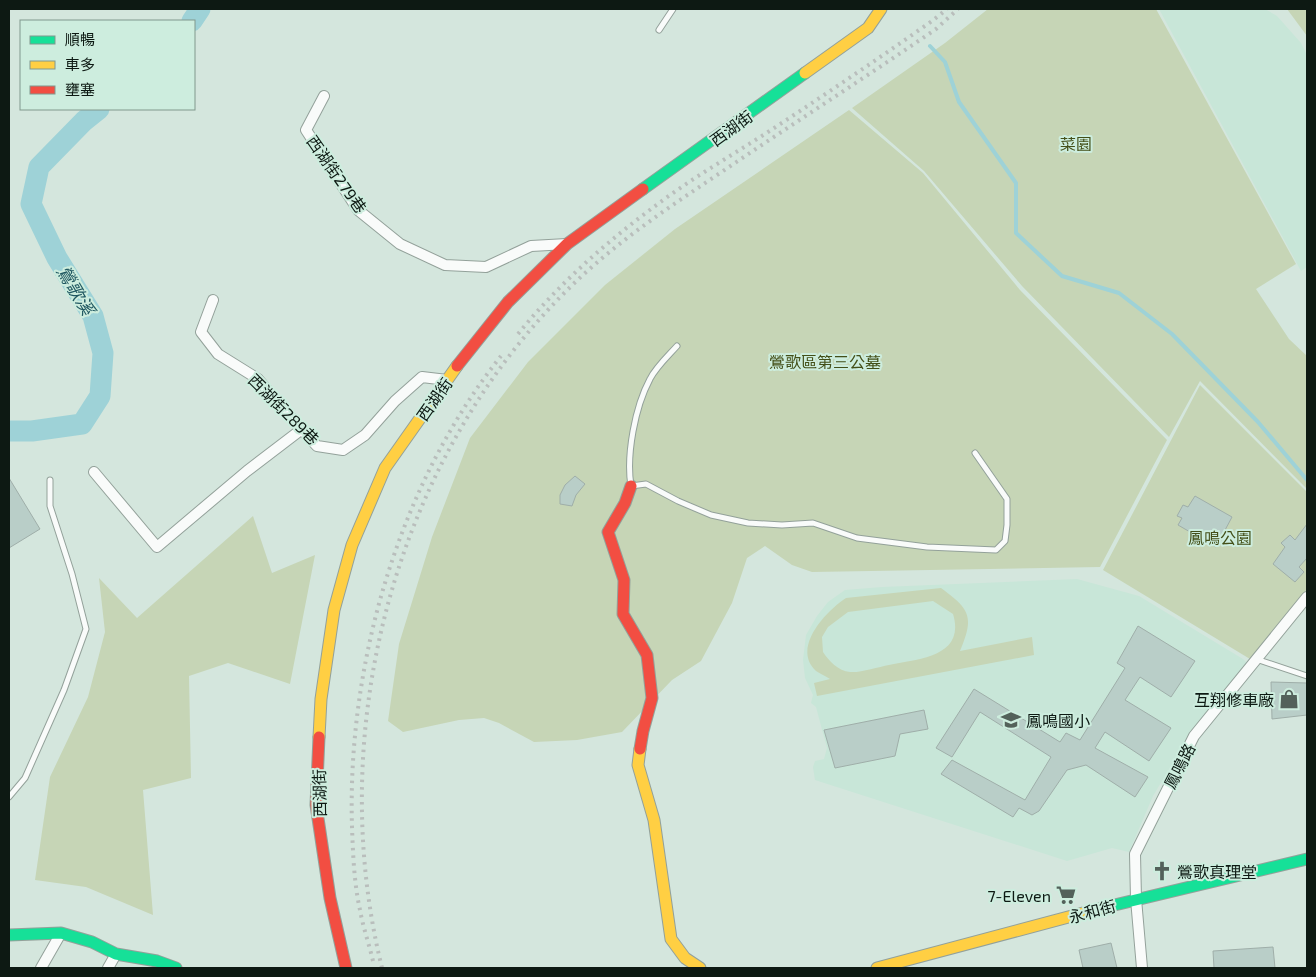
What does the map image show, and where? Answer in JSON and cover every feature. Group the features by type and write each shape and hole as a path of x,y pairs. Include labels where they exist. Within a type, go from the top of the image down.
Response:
{"street":[{"name":"西湖街","path":"346,968 330,898 316,805 321,699 334,610 352,545 386,468 447,380 508,302 567,244 868,28 881,9"},
{"name":"西湖街279巷","path":"324,96 306,130 358,210 400,244 445,265 486,267 531,246 567,244"},
{"name":"西湖街289巷","path":"213,300 200,332 218,354 258,378 318,446 343,450 365,435 395,401 422,378 447,380"},
{"path":"94,472 157,547 247,471 302,429"},
{"path":"631,486 625,503 608,532 624,580 623,614 647,654 652,698 643,731 638,765 654,820 671,939 685,958 700,968"},
{"name":"鳳鳴路","path":"1142,968 1136,899 1135,854 1194,736 1307,597"},
{"name":"永和街","path":"877,968 1136,899 1307,859"},
{"path":"41,968 61,933"},
{"path":"9,935 61,933 92,942 116,954 157,961 176,968"},
{"path":"108,968 116,954"}],"lane":[{"path":"659,30 673,9"},
{"path":"677,346 650,378 640,405 630,450 628,469 631,486 646,484 711,516 748,523 782,525 813,523 857,538 927,547 996,550 1005,541 1008,525 1007,500 975,453"},
{"path":"9,797 25,778 64,690 86,629 72,574 50,506 50,480"},
{"path":"1256,659 1307,676"}],"shaded area":[{"path":"1159,9 1265,9 1277,16 1301,43 1307,55 1307,267 1301,271"},
{"name":"鳳鳴國小","path":"1077,579 1139,596 1243,659 1248,664 1190,734 1153,796 1129,852 1112,848 1067,861 815,780 813,767 815,761 824,759 827,748 816,707 811,703 813,695 805,678 803,660 806,635 828,602 845,590"}],"green space":[{"name":"菜園","path":"988,9 1156,9 1296,264 1256,289 1289,339 1307,356 1307,489 1200,381 1169,437 1022,286 924,171 852,108 945,43"},
{"path":"1287,9 1307,9 1307,36"},
{"name":"鶯歌區第三公墓","path":"849,110 923,173 1020,290 1167,440 1100,567 812,572 792,565 765,546 747,558 732,603 701,661 672,680 622,732 577,740 534,742 499,723 484,718 459,720 403,732 388,721 399,644 432,537 470,438 528,362 605,285 675,229"},
{"name":"鳳鳴公園","path":"1200,385 1307,492 1307,589 1250,659 1103,570"},
{"path":"253,516 272,573 315,555 290,684 228,663 189,676 191,778 143,790 153,915 86,887 35,880 50,777 88,697 105,632 99,578 137,618"},
{"path":"941,588 959,602 967,615 967,630 960,651 1032,637 1034,655 817,696 814,683 830,679 816,671 809,662 807,652 809,641 821,621 846,598","holes":["933,601 953,614 955,628 953,639 946,647 925,658 864,671 850,672 838,668 823,652 822,637 828,627 848,612"]}],"building":[{"path":"575,476 585,484 576,495 572,506 560,504 560,495 565,485"},
{"path":"9,478 40,529 9,548"},
{"path":"1195,496 1232,517 1216,547 1178,525 1182,518 1177,516 1183,505 1188,507"},
{"path":"1307,524 1307,558 1299,567 1304,572 1295,582 1273,564 1285,547 1281,543 1290,535 1295,540"},
{"path":"1138,626 1195,661 1171,697 1140,677 1125,700 1171,728 1149,761 1105,732 1095,748 1148,777 1135,797 1086,765 1067,770 1039,811 1032,815 1019,808 1013,817 941,774 952,760 1025,800 1051,757 980,712 952,757 936,748 974,689 1060,742 1066,733 1080,740 1125,668 1117,663"},
{"name":"互翔修車廠","path":"1271,682 1307,683 1307,715 1272,719"},
{"path":"924,710 928,729 900,734 895,756 835,768 824,730"},
{"path":"1111,943 1117,968 1083,968 1079,950"},
{"path":"1273,947 1275,968 1214,968 1213,951"}],"waterway":[{"name":"鶯歌溪","path":"193,20 200,9"},
{"path":"930,46 945,62 959,102 1016,183 1016,233 1062,276 1119,293 1172,334 1258,422 1307,480"},
{"name":"鶯歌溪","path":"9,431 32,431 82,424 100,396 103,353 93,316 57,258 31,204 39,167 84,121 98,110"}],"railway":[{"path":"518,334 569,278 646,213 691,181 850,77 947,9"},
{"path":"382,968 366,875 362,781 371,687 391,594 423,505 466,420 519,343 584,274 601,259 669,208 936,29 958,9"},
{"path":"373,961 358,900 352,827 353,765 359,703 370,640 386,578 408,518 434,461 465,406 501,356"}],"traffic: fast":[{"path":"643,189 805,73"},
{"path":"1102,908 1307,859"},
{"path":"9,935 61,933 92,942 116,954 157,961 176,968"}],"traffic: slow":[{"path":"805,73 868,28 881,9"},
{"path":"319,737 321,699 334,610 352,545 385,468 457,366"},
{"path":"640,749 638,765 654,820 671,939 685,958 700,968"},
{"path":"877,968 1102,908"}],"traffic: jam":[{"path":"457,366 508,302 567,244 643,189"},
{"path":"631,486 625,503 608,532 624,580 623,614 647,655 652,698 640,749"},
{"path":"319,737 316,805 330,898 346,968"}],"place":[{"name":"互翔修車廠","path":"1289,699"},
{"name":"鳳鳴國小","path":"1011,720"},
{"name":"鶯歌真理堂","path":"1162,871"},
{"name":"7-Eleven","path":"1066,895"}]}
